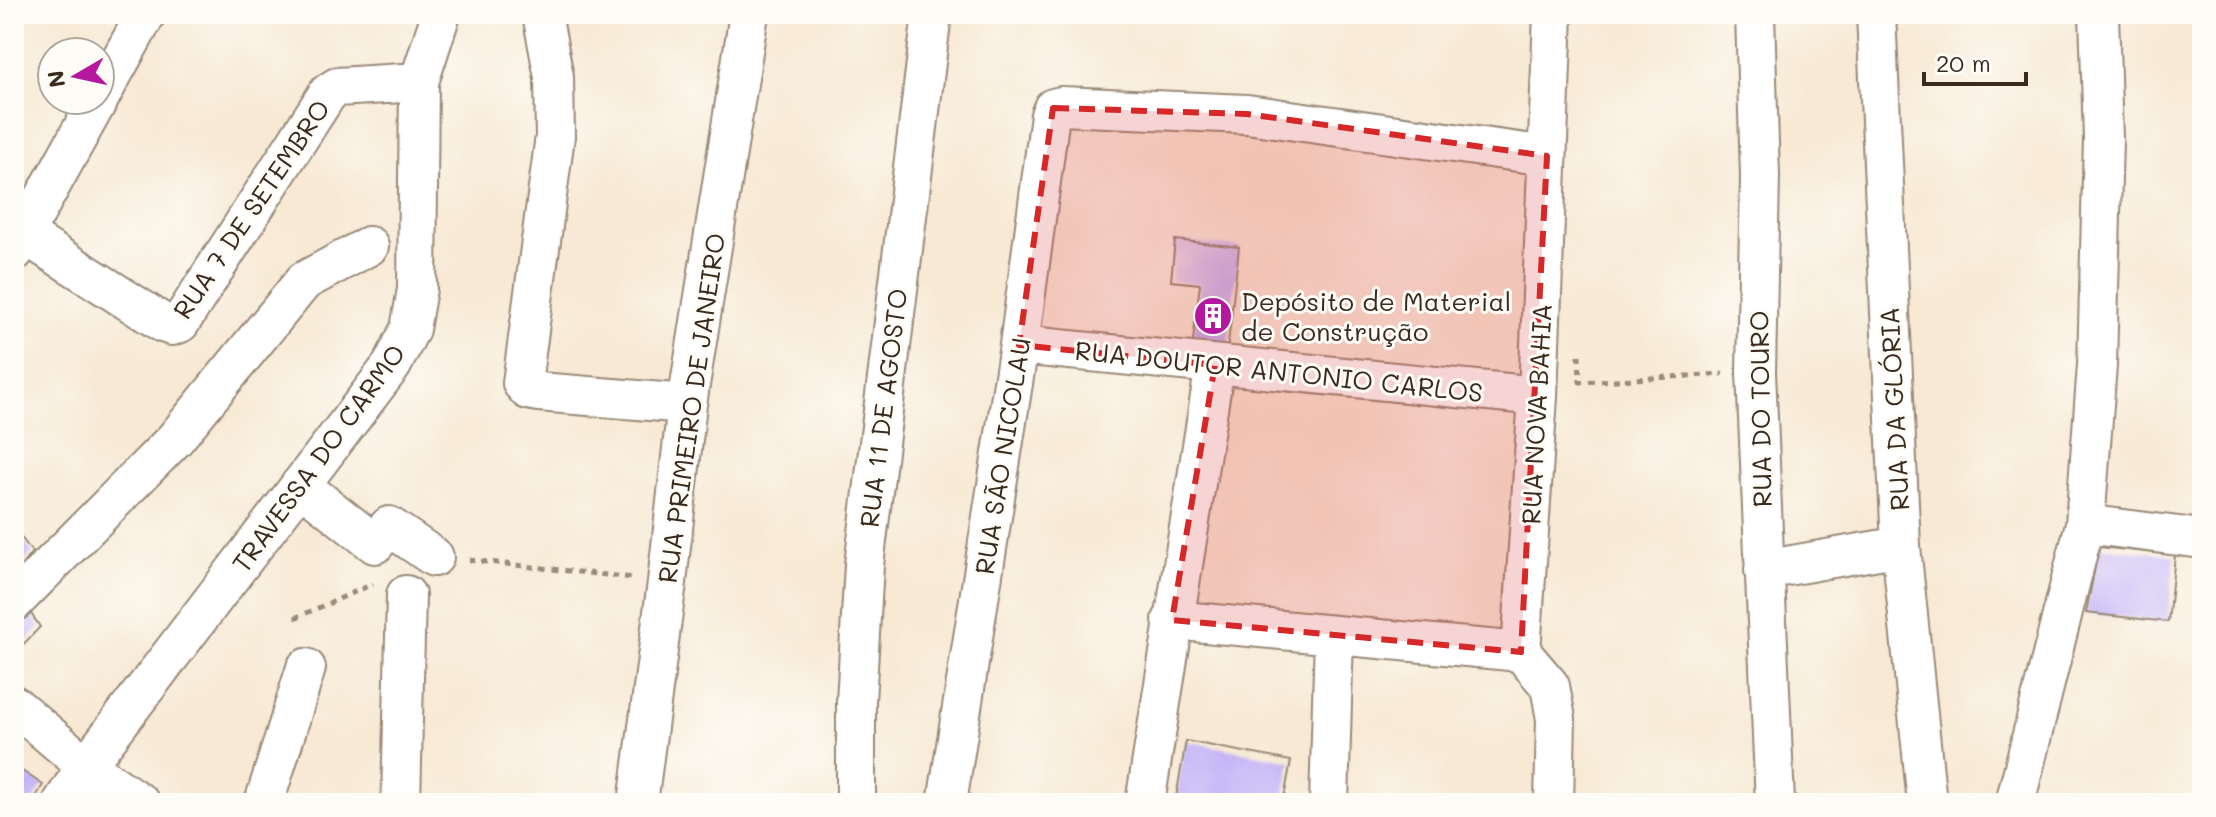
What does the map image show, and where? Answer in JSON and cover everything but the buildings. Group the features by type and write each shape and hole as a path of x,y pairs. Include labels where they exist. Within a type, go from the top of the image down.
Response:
{"street":[{"path":"18,238 146,14"},
{"name":"TRAVESSA DO CARMO","path":"62,803 86,766 392,365 410,329 417,289 419,82 441,14"},
{"path":"542,14 554,77 555,136 522,383 528,390 539,392 687,404"},
{"name":"RUA PRIMEIRO DE JANEIRO","path":"638,803 687,404 749,14"},
{"name":"RUA 11 DE AGOSTO","path":"856,803 856,702 864,565 932,14"},
{"name":"RUA NOVA BAHIA","path":"1521,652 1538,396 1553,14"},
{"name":"RUA DO TOURO","path":"1755,14 1760,176 1756,372 1775,803"},
{"name":"RUA DA GLÓRIA","path":"1876,14 1901,546 1927,803"},
{"path":"2015,803 2085,524 2097,365 2102,200 2099,14"},
{"name":"RUA 7 DE SETEMBRO","path":"18,238 163,323 172,326 180,323 328,93 337,87 419,82"},
{"name":"RUA SÃO NICOLAU","path":"947,803 1053,108 1247,114 1547,156"},
{"path":"14,602 175,439 304,281 369,246"},
{"name":"RUA DOUTOR ANTONIO CARLOS","path":"1019,345 1538,396"},
{"path":"1145,803 1215,365"},
{"path":"300,485 375,544 389,526 434,557"},
{"path":"2085,524 2202,539"},
{"path":"1764,570 1901,546"},
{"path":"392,588 401,803"},
{"path":"1172,620 1521,652 1550,686 1556,719 1554,803"},
{"path":"1329,803 1334,635"},
{"path":"264,803 306,668"},
{"path":"14,705 86,766 140,803"}],"path":[{"path":"1580,382 1756,372"},
{"path":"434,557 667,582"},
{"path":"295,618 392,588"}],"highlighted area":[{"path":"1053,108 1247,114 1547,156 1521,652 1172,620 1215,365 1019,345"}],"place":[{"name":"Depósito de Material de Construção","path":"1213,316"}]}
